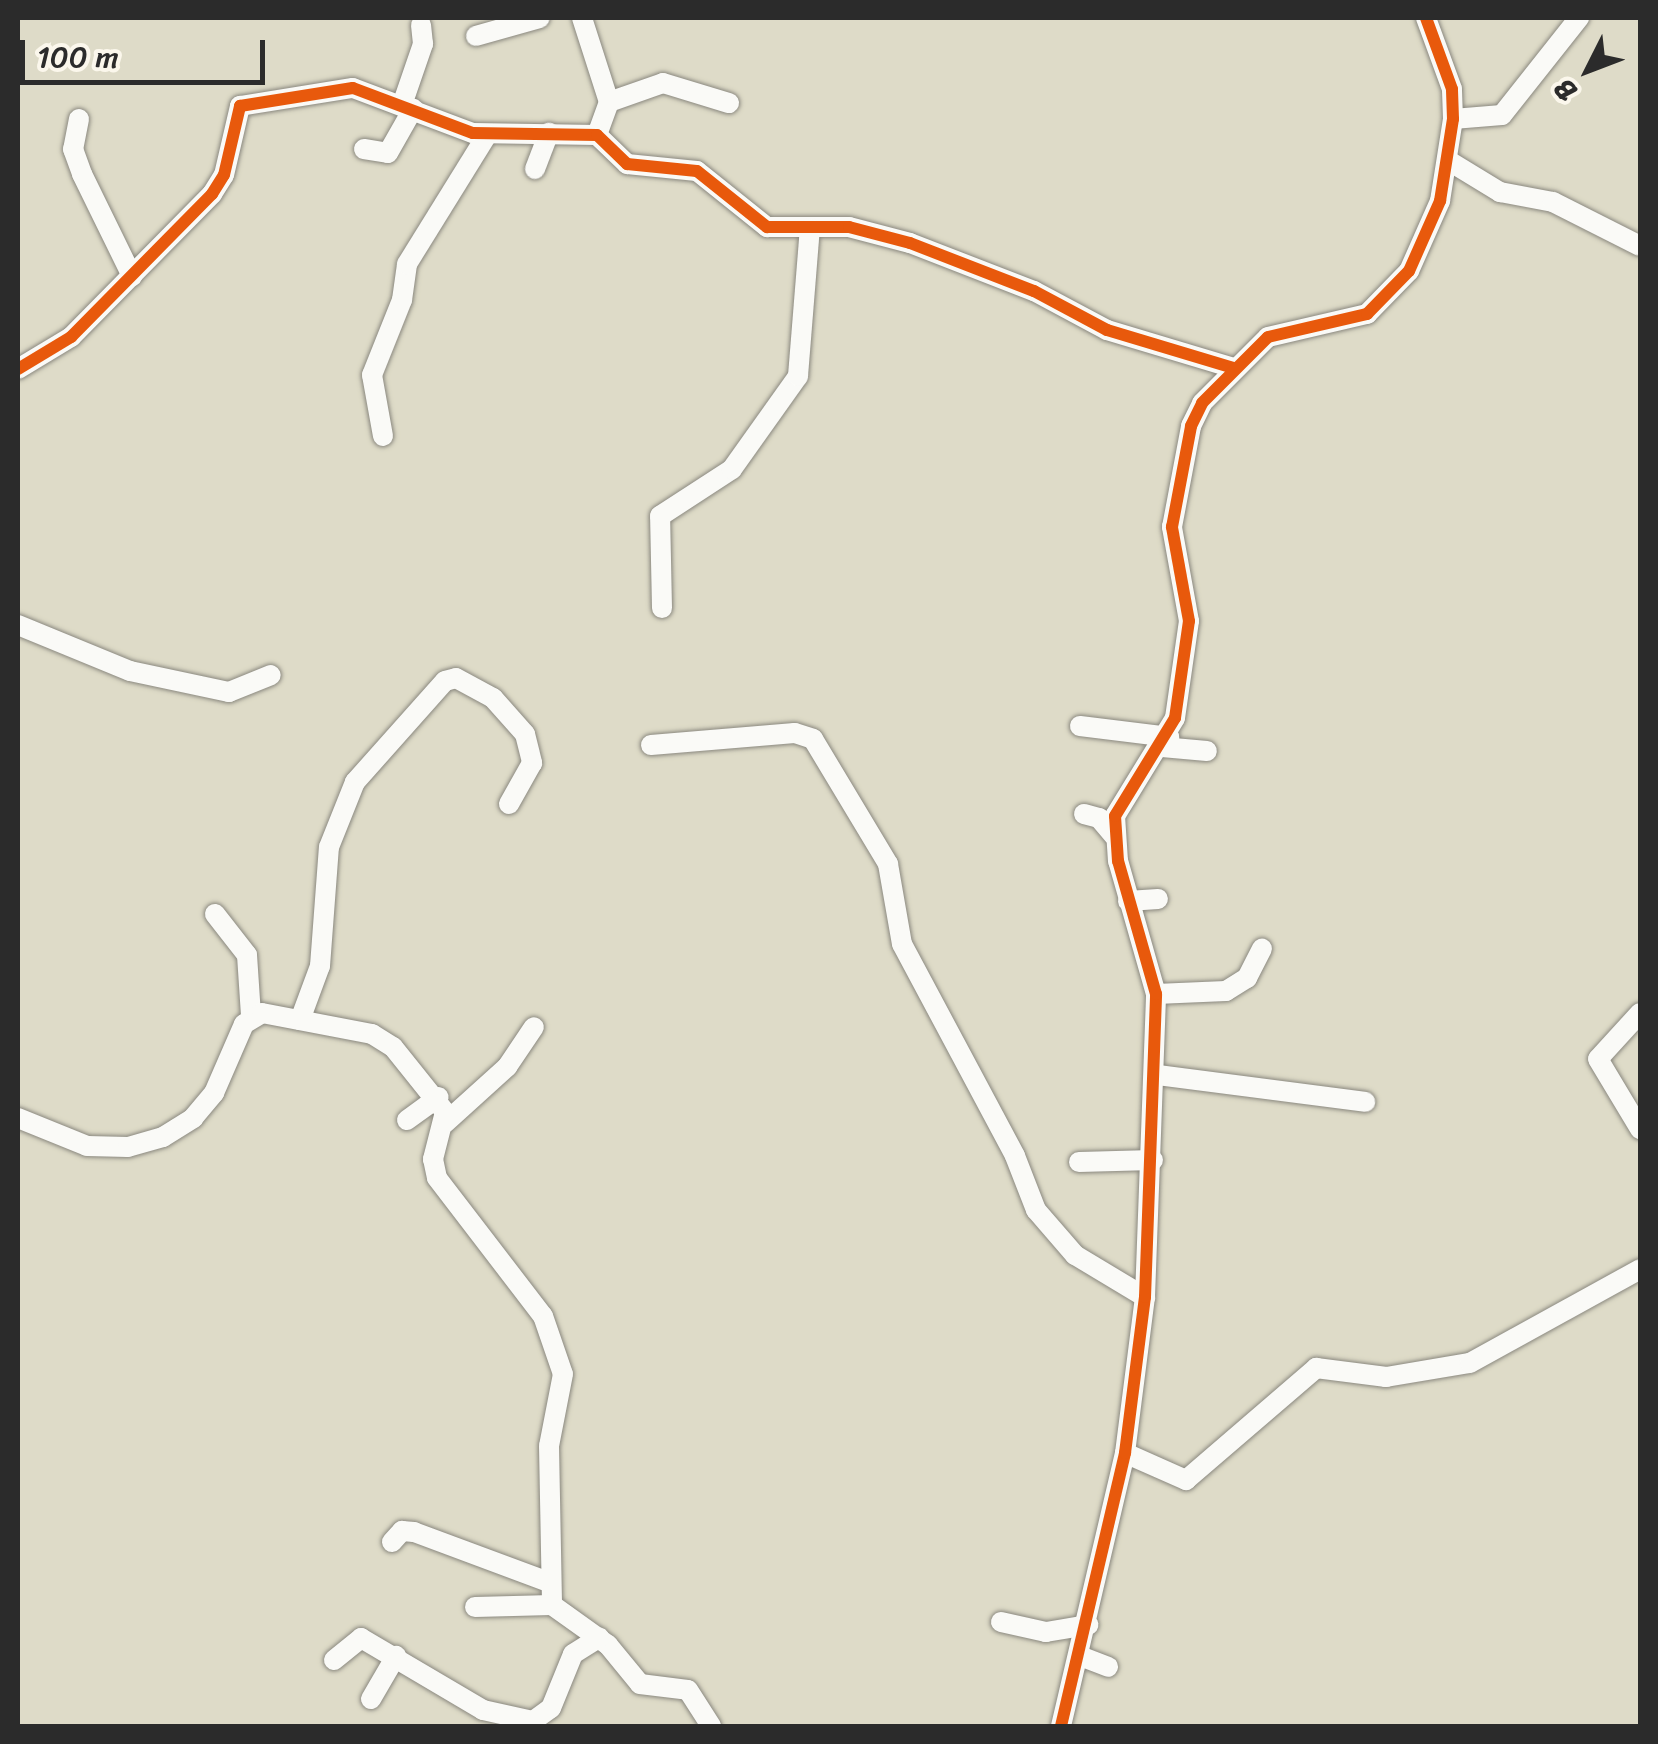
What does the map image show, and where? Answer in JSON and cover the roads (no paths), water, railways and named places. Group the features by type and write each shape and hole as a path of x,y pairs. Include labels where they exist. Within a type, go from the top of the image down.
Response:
{"street":[{"path":"476,36 540,18"},
{"path":"582,18 609,102 597,136"},
{"path":"1061,1726 1088,1625 1125,1453 1146,1297 1158,1075 1156,994 1128,901 1114,836 1121,800 1165,742 1189,635 1174,509 1195,415 1234,368 1280,331 1350,320 1382,304 1426,236 1449,161 1454,119 1452,89 1426,18"},
{"path":"1454,119 1502,115 1579,18"},
{"path":"364,149 388,153 407,107 423,44 421,25"},
{"path":"609,102 663,83 729,103"},
{"path":"18,369 71,336 220,184 240,106 353,88 487,135 597,136 627,164 697,171 767,227 866,230 910,243 1034,290 1089,323 1234,368"},
{"path":"79,119 74,149 82,174 132,276"},
{"path":"535,170 548,134"},
{"path":"383,436 372,376 402,300 407,264 487,135"},
{"path":"1449,161 1515,198 1554,202 1640,246"},
{"path":"662,608 660,516 732,469 798,376 810,228"},
{"path":"18,625 130,672 164,674 207,688 246,690 271,674"},
{"path":"300,1020 320,966 330,847 355,782 445,681 456,678 494,698 525,734 532,763 509,804"},
{"path":"1080,726 1207,751"},
{"path":"651,744 795,733 813,738 888,864 902,944 1015,1156 1036,1210 1075,1255 1146,1297"},
{"path":"1084,814 1099,818 1114,836"},
{"path":"1128,901 1158,900"},
{"path":"18,1118 87,1146 128,1147 163,1137 193,1118 214,1093 251,1016 247,955 215,914"},
{"path":"1156,994 1226,991 1247,978 1262,950"},
{"path":"1640,1013 1598,1058 1640,1130"},
{"path":"251,1016 300,1020 383,1039 439,1097 445,1124"},
{"path":"534,1027 507,1067 445,1124 433,1159 437,1178 543,1316 564,1374 549,1446 552,1605"},
{"path":"1158,1075 1365,1102"},
{"path":"407,1120 439,1097"},
{"path":"1079,1162 1153,1160"},
{"path":"1125,1453 1186,1480 1316,1368 1386,1377 1470,1362 1640,1269"},
{"path":"392,1542 402,1531 414,1532 551,1582"},
{"path":"476,1607 552,1605 599,1638 640,1684 688,1690 711,1726"},
{"path":"1001,1622 1046,1632 1088,1625"},
{"path":"334,1660 355,1638 396,1656 483,1710 533,1721 551,1708 573,1654 599,1638"},
{"path":"371,1698 396,1656"},
{"path":"1080,1656 1108,1667"}]}
